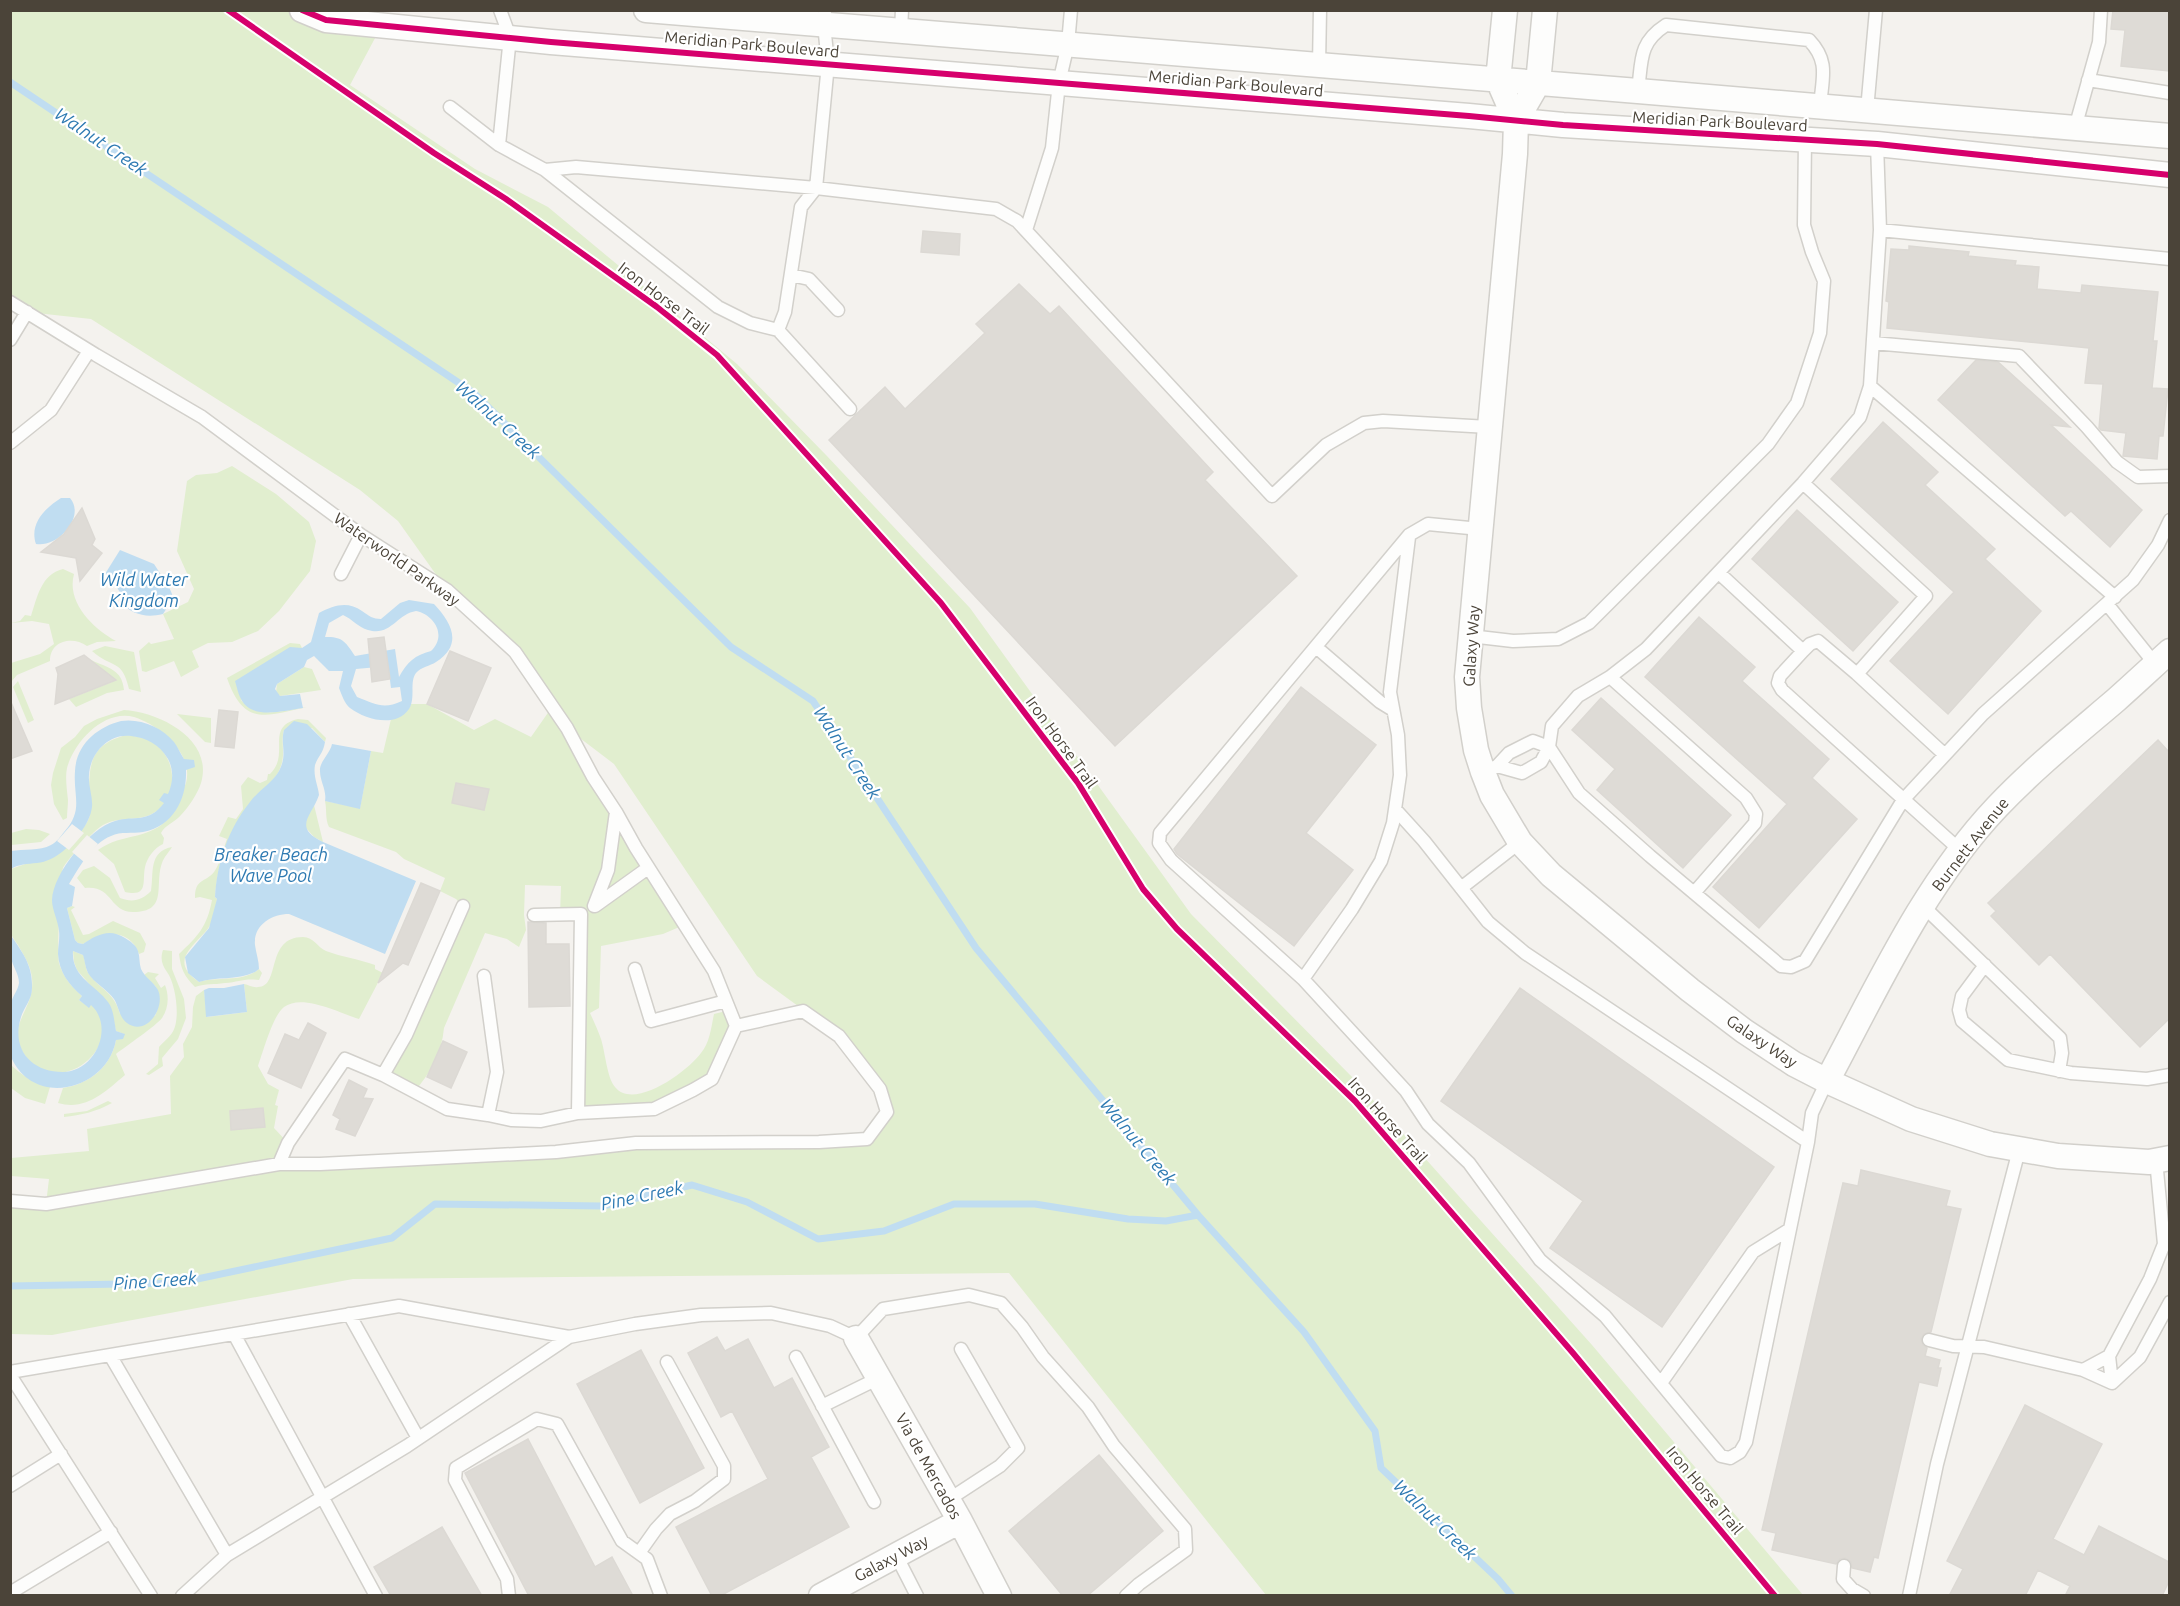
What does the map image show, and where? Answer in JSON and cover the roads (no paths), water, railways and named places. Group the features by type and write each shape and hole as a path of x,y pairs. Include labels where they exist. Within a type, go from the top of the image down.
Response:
{"street":[{"name":"Meridian Park Boulevard","path":"302,10 326,20 510,37 1469,116 1516,122 1877,144 2169,175"},
{"name":"Meridian Park Boulevard","path":"646,10 901,20 1068,44 2169,136"},
{"name":"Galaxy Way","path":"1505,10 1498,80 1516,122"},
{"name":"Galaxy Way","path":"1545,10 1538,83 1516,122 1467,677 1469,708 1476,750 1490,769 1492,795 1520,842 1551,875 1690,990 1754,1038 1794,1064 1911,1119 1990,1144 2058,1156 2149,1162 2163,1159"},
{"name":"Burnett Avenue","path":"1827,1081 1909,928 1946,869 1995,808 2044,760 2162,658"},
{"name":"Via de Mercados","path":"856,1338 960,1521 999,1596"},
{"name":"Galaxy Way","path":"821,1596 960,1521"}],"lane":[{"path":"499,145 510,37 500,10"},
{"path":"1026,230 1052,148 1059,83 1068,44 1071,10"},
{"path":"1319,65 1320,10"},
{"path":"1867,110 1876,10"},
{"path":"2075,128 2099,42 2101,10"},
{"path":"778,330 785,312 801,207 816,188 828,64 824,17"},
{"path":"1638,91 1644,46 1653,34 1666,25 1809,40 1819,50 1823,61 1820,106"},
{"path":"2088,80 2169,93"},
{"path":"450,107 499,145 545,170 718,307 750,323 778,330 850,409"},
{"path":"1470,636 1513,641 1558,639 1589,623 1768,444 1797,403 1820,333 1824,281 1804,225 1805,139"},
{"path":"1490,769 1522,773 1541,762 1549,747 1552,726 1578,696 1646,649 1803,483 1860,417 1870,386 1880,230 1877,144"},
{"path":"545,170 576,167 816,188 996,209 1017,220 1272,496 1326,445 1364,423 1383,421 1489,427"},
{"path":"1880,230 2169,259"},
{"path":"791,275 809,279 838,310"},
{"name":"Waterworld Parkway","path":"10,302 202,417 361,534 447,590 515,652 567,728 593,777 648,868 714,971 736,1026"},
{"path":"10,340 27,312"},
{"path":"1872,343 2019,356 2117,462 2138,477 2169,476"},
{"path":"10,442 51,410 89,351"},
{"path":"1870,386 2111,600 2162,658"},
{"path":"1803,483 1926,596 1857,674"},
{"path":"1490,769 1509,753 1533,741 1549,747 1579,792 1780,966 1791,967 1805,961 1903,800 1983,714 2133,580 2158,545 2169,520"},
{"path":"1480,529 1428,524 1409,535 1160,833 1159,843 1171,860 1303,979 1406,1091 1428,1124 1469,1163 1540,1260 1605,1316 1721,1456 1730,1458 1740,1452 1746,1442 1812,1113 1827,1081"},
{"path":"341,573 361,534"},
{"path":"1303,979 1352,909 1381,861 1393,823 1400,775 1398,735 1390,692 1409,535"},
{"path":"1719,573 1803,651"},
{"path":"1945,755 1818,640 1810,644 1780,676 1778,683 1782,690 1961,851"},
{"path":"1316,647 1380,702 1394,710"},
{"path":"1610,676 1746,798 1756,814 1755,823 1694,893"},
{"path":"1395,809 1424,841 1488,922 1525,953 1808,1142"},
{"path":"594,906 609,870 616,812"},
{"path":"1461,888 1520,842"},
{"path":"534,915 580,914 648,868"},
{"path":"383,1075 406,1035 463,906"},
{"path":"1923,906 2060,1038 2062,1053 2059,1071"},
{"path":"578,1113 580,914"},
{"path":"1984,965 1962,996 1959,1010 1962,1021 2008,1060 2059,1071 2147,1079 2169,1075"},
{"path":"635,969 651,1021 726,1001"},
{"path":"484,976 497,1072 488,1115"},
{"path":"10,1201 46,1204 279,1164 556,1152 636,1143 819,1142 867,1139 887,1112 880,1089 839,1036 803,1011 736,1026 712,1079 654,1109 578,1113 542,1121 511,1120 447,1109 383,1075 345,1059 288,1143 279,1164"},
{"path":"1909,1596 1937,1464 2019,1149"},
{"path":"2084,1370 2109,1356 2167,1244 2163,1159"},
{"path":"1661,1383 1753,1252 1790,1229"},
{"path":"152,1596 10,1374 399,1305 569,1337 635,1324 702,1316 771,1313 830,1326 856,1338 883,1309 969,1295 1001,1303 1022,1327 1043,1357 1089,1407 1114,1446 1185,1528 1186,1550 1126,1596"},
{"path":"2112,1383 2140,1357 2169,1302"},
{"path":"349,1314 418,1438"},
{"path":"234,1334 376,1596"},
{"path":"182,1596 227,1555 418,1438 569,1337"},
{"path":"1929,1340 1953,1346 1984,1347 2084,1370 2112,1383"},
{"path":"948,1500 1000,1466 1018,1448 961,1349"},
{"path":"110,1355 227,1555"},
{"path":"2109,1356 2112,1383"},
{"path":"796,1357 874,1502"},
{"path":"639,1553 670,1514 694,1501 724,1479 724,1466 667,1362"},
{"path":"822,1406 879,1378"},
{"path":"509,1596 507,1579 455,1480 456,1468 537,1419 557,1424 622,1541 647,1559 661,1596"},
{"path":"10,1486 61,1454"},
{"path":"10,1593 111,1532"},
{"path":"896,1555 917,1596"},
{"path":"1844,1566 1842,1579 1864,1596"}],"water":[{"path":"61,498 70,498 74,506 75,514 72,522 61,536 53,541 36,544 35,530 40,517"},
{"name":"Wild Water Kingdom","path":"120,550 154,564 172,594 172,600 163,614 151,616 140,614 120,602 122,596 105,574"},
{"path":"409,600 434,604 449,626 452,640 445,655 416,673 411,705 397,719 372,719 350,708 339,688 343,671 329,671 314,656 307,660 304,667 277,684 275,689 280,696 300,694 303,708 261,712 246,706 241,699 235,681 290,647 302,648 311,642 319,613 336,606 346,605 357,608 373,618 381,619 400,603","holes":["416,611 423,613 433,621 437,627 438,639 431,651 412,660 399,677 395,649 355,656 343,641 325,637 329,623 343,615 364,629 376,631 388,628 404,616","378,667 389,672 391,688 400,687 402,701 384,706 357,697 351,686 356,669"]},
{"path":"121,721 143,722 157,728 174,742 184,759 194,760 195,767 186,770 181,800 163,824 143,832 115,834 104,839 92,850 69,884 75,887 72,906 67,908 75,940 78,943 83,944 98,936 114,933 134,945 138,951 141,969 158,990 159,1005 153,1018 147,1023 134,1026 127,1023 114,999 88,973 83,955 73,951 76,968 110,1005 116,1031 125,1034 123,1039 116,1040 110,1057 99,1071 85,1081 69,1087 53,1088 37,1084 23,1074 12,1059 9,1032 10,1009 19,983 10,954 10,934 26,959 32,980 31,996 22,1013 19,1029 21,1048 33,1063 52,1071 74,1070 84,1065 98,1047 101,1025 98,1014 91,1005 89,1008 79,1000 82,996 69,983 60,967 59,931 52,904 54,889 74,853 95,832 115,821 141,818 158,810 164,803 159,800 164,793 168,794 172,781 168,759 157,746 142,738 123,736 108,741 97,753 90,767 91,810 81,832 62,852 44,862 20,865 11,869 11,851 47,847 60,837 70,824 76,810 75,771 79,753 89,738"},
{"name":"Breaker Beach Wave Pool","path":"294,721 307,724 325,742 315,765 319,795 307,821 308,831 323,842 416,881 385,954 289,914 276,916 260,926 255,938 259,969 241,977 199,982 188,973 185,957 209,928 217,899 215,897 216,884 225,847 242,812 279,771 283,760 284,730"},
{"path":"332,744 371,751 360,809 325,801 320,768"},
{"path":"244,984 247,1012 206,1017 204,990"}],"waterway":[{"name":"Walnut Creek","path":"10,82 474,393 731,647 813,701 976,948 1198,1215 1304,1332 1375,1431 1381,1468 1498,1579 1512,1596"},
{"name":"Pine Creek","path":"10,1286 178,1283 392,1238 435,1204 603,1206 692,1185 747,1202 818,1239 884,1231 954,1204 1035,1204 1128,1219 1166,1221 1198,1215"}]}
